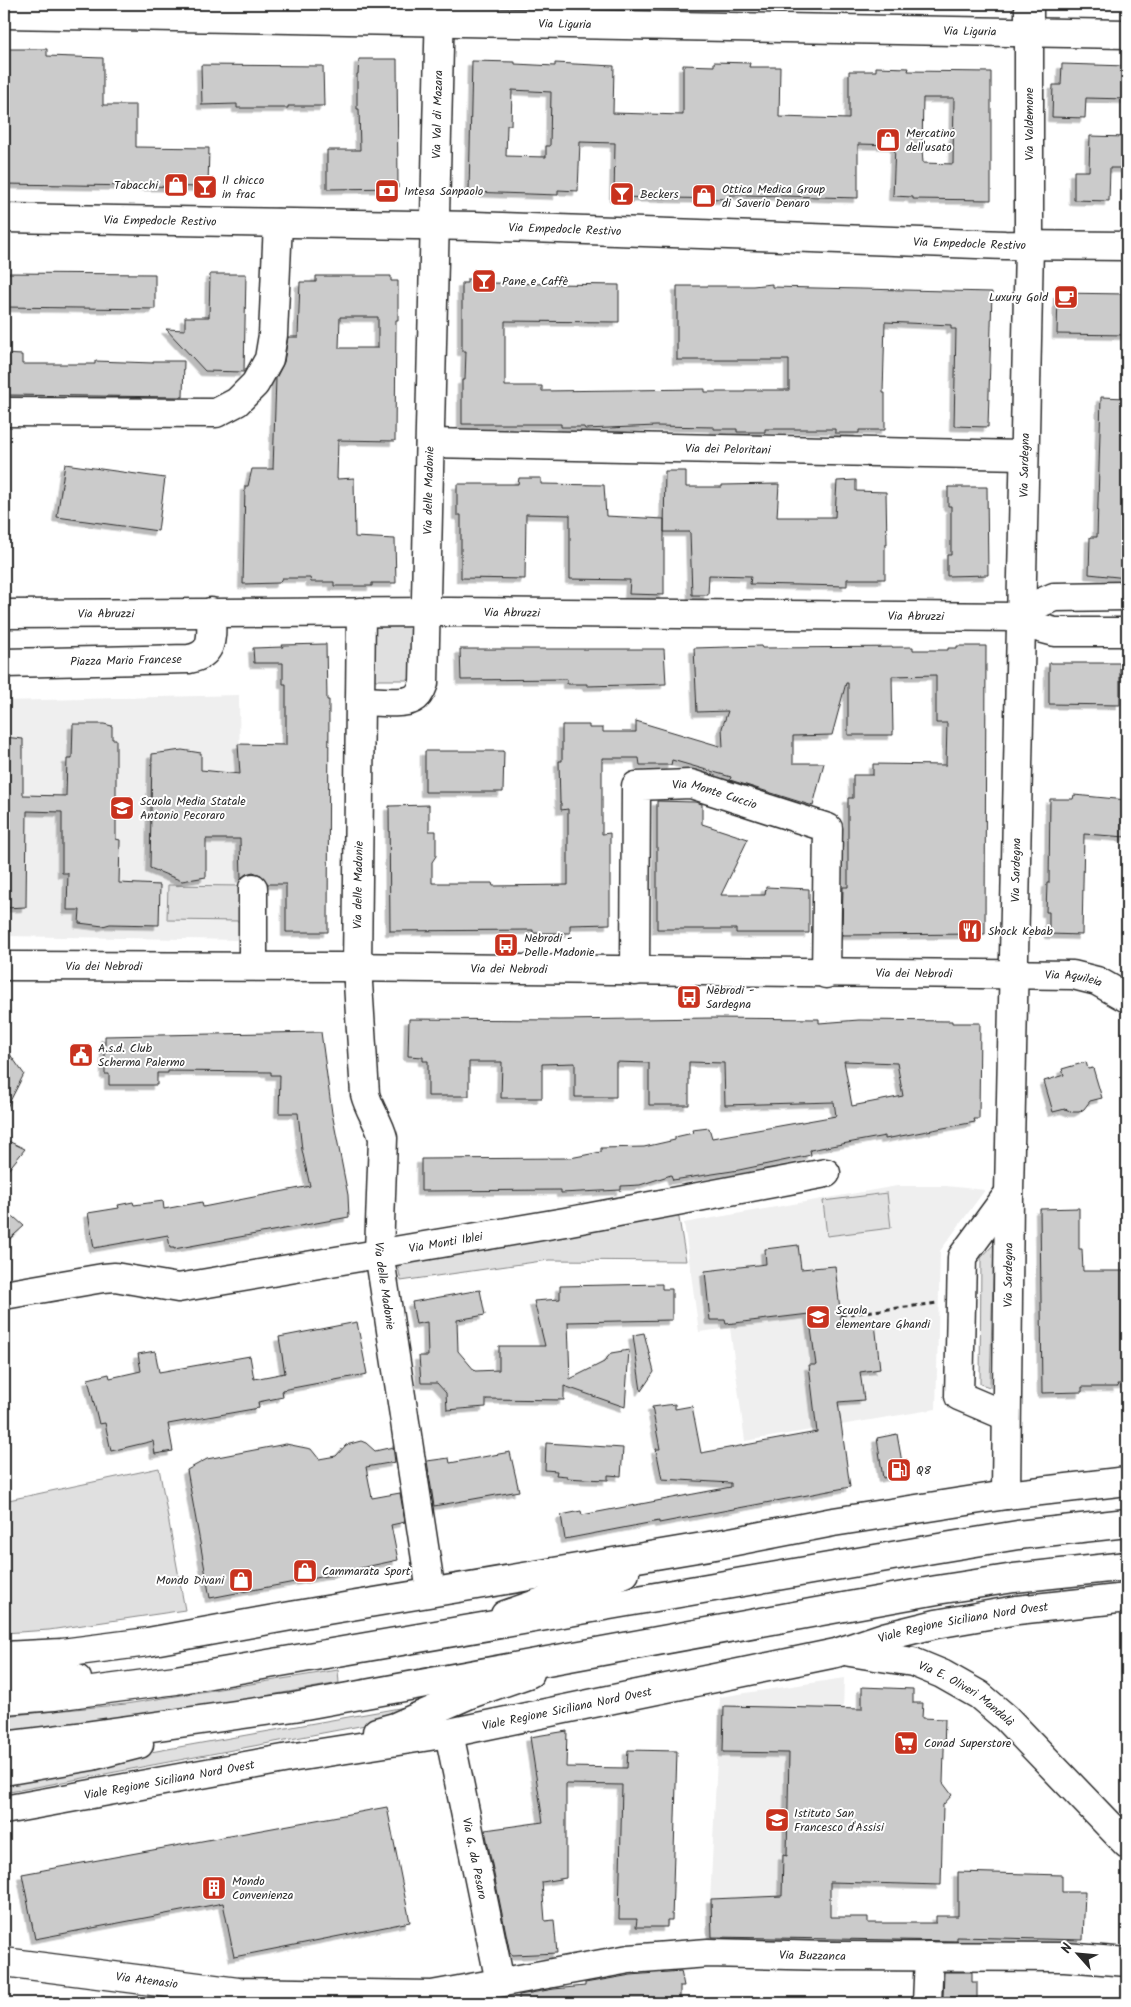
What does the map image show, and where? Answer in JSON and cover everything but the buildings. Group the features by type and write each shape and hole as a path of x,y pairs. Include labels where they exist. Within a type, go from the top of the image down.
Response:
{"street":[{"name":"Via Valdemone","path":"1028,245 1029,4"},
{"name":"Via Liguria","path":"4,14 440,12 1030,33 1127,34"},
{"name":"Via Val di Mazara","path":"435,225 440,12"},
{"name":"Via Empedocle Restivo","path":"4,218 435,225 1028,245 1127,246"},
{"path":"4,412 216,413 237,402 256,384 269,358 273,335 278,223"},
{"name":"Via delle Madonie","path":"431,1592 379,1252 383,1138 380,1126 368,1108 365,1094 357,967 360,701 405,702 414,699 420,693 424,683 435,225"},
{"name":"Via Sardegna","path":"1006,1495 1009,1193 1028,245"},
{"name":"Via dei Peloritani","path":"430,443 1023,455"},
{"path":"1020,616 1035,604 1054,597 1127,596"},
{"name":"Piazza Mario Francese","path":"4,663 189,659 201,657 207,651 210,640 211,612"},
{"path":"360,701 361,612"},
{"name":"Via Abruzzi","path":"4,614 426,612 1020,616 1036,627 1055,632 1127,632"},
{"name":"Via Monte Cuccio","path":"635,971 636,786 691,784 828,828 826,974"},
{"path":"253,888 253,966"},
{"name":"Via dei Nebrodi","path":"4,966 253,966 1014,975"},
{"name":"Via Aquileia","path":"1014,975 1086,977 1110,986 1127,998"},
{"name":"Via Monti Iblei","path":"4,1296 103,1278 122,1278 178,1288 379,1252 565,1222 826,1174"},
{"path":"1006,1416 959,1396 962,1257 1009,1193"},
{"path":"4,1656 62,1654 148,1642 431,1592 715,1545 826,1523 1006,1495 1127,1482"},
{"path":"4,1700 54,1696 176,1680 962,1544 1127,1523"},
{"path":"464,1629 662,1559 715,1545"},
{"path":"4,1746 294,1707 937,1590 1014,1578 1127,1566"},
{"name":"Viale Regione Siciliana Nord Ovest","path":"4,1810 289,1758 449,1733 844,1651 887,1636 936,1624 1017,1610 1127,1598"},
{"name":"Via E. Oliveri Mandalà","path":"844,1651 913,1662 942,1674 978,1695 1006,1718 1127,1844"},
{"path":"289,1758 395,1727 507,1680 590,1654"},
{"path":"4,1678 176,1680"},
{"path":"4,1771 92,1756 294,1707"},
{"name":"Via G. da Pesaro","path":"449,1733 500,1982"},
{"name":"Via Buzzanca","path":"500,1982 629,1959 708,1953 830,1956 1065,1957 1127,1962"},
{"path":"927,2003 929,1956"},
{"name":"Via Atenasio","path":"4,1962 238,1992 432,1994 500,1982"}],"path":[{"path":"841,1315 938,1303"}],"shaded area":[{"path":"378,624 410,624 414,628 413,677 409,680 376,680 372,677 372,627"},
{"name":"Scuola Media Statale Antonio Pecoraro","path":"239,695 242,940 4,936 4,701"},
{"path":"168,885 241,886 240,921 167,920"},
{"name":"Scuola elementare Ghandi","path":"897,1186 946,1186 985,1190 940,1251 936,1409 745,1441 730,1328 699,1332 684,1223"},
{"path":"887,1193 891,1228 827,1236 823,1201"},
{"path":"677,1206 686,1261 549,1260 401,1281 397,1262"},
{"path":"994,1244 990,1387 980,1384 981,1258"},
{"path":"159,1468 185,1610 49,1630 4,1633 4,1501"},
{"path":"338,1670 339,1683 172,1711 4,1731 4,1716 126,1704"},
{"name":"Istituto San Francesco d'Assisi","path":"844,1678 836,1944 708,1943 720,1697"},
{"path":"405,1707 405,1710 397,1719 4,1793 4,1778"}],"place":[{"name":"Mercatino dell'usato","path":"888,140"},
{"name":"Tabacchi","path":"176,185"},
{"name":"Il chicco in frac","path":"205,187"},
{"name":"Intesa Sanpaolo","path":"387,191"},
{"name":"Beckers","path":"622,194"},
{"name":"Ottica Medica Group di Saverio Denaro","path":"704,196"},
{"name":"Pane e Caffè","path":"484,281"},
{"name":"Luxury Gold","path":"1066,297"},
{"name":"Scuola Media Statale Antonio Pecoraro","path":"122,808"},
{"name":"Shock Kebab","path":"970,931"},
{"name":"Nebrodi - Delle Madonie","path":"506,945"},
{"name":"Nebrodi - Sardegna","path":"689,997"},
{"name":"A.s.d. Club Scherma Palermo","path":"81,1055"},
{"name":"Scuola elementare Ghandi","path":"818,1317"},
{"name":"Q8","path":"899,1470"},
{"name":"Cammarata Sport","path":"305,1571"},
{"name":"Mondo Divani","path":"241,1580"},
{"name":"Conad Superstore","path":"906,1743"},
{"name":"Istituto San Francesco d'Assisi","path":"777,1820"},
{"name":"Mondo Convenienza","path":"214,1888"}]}
